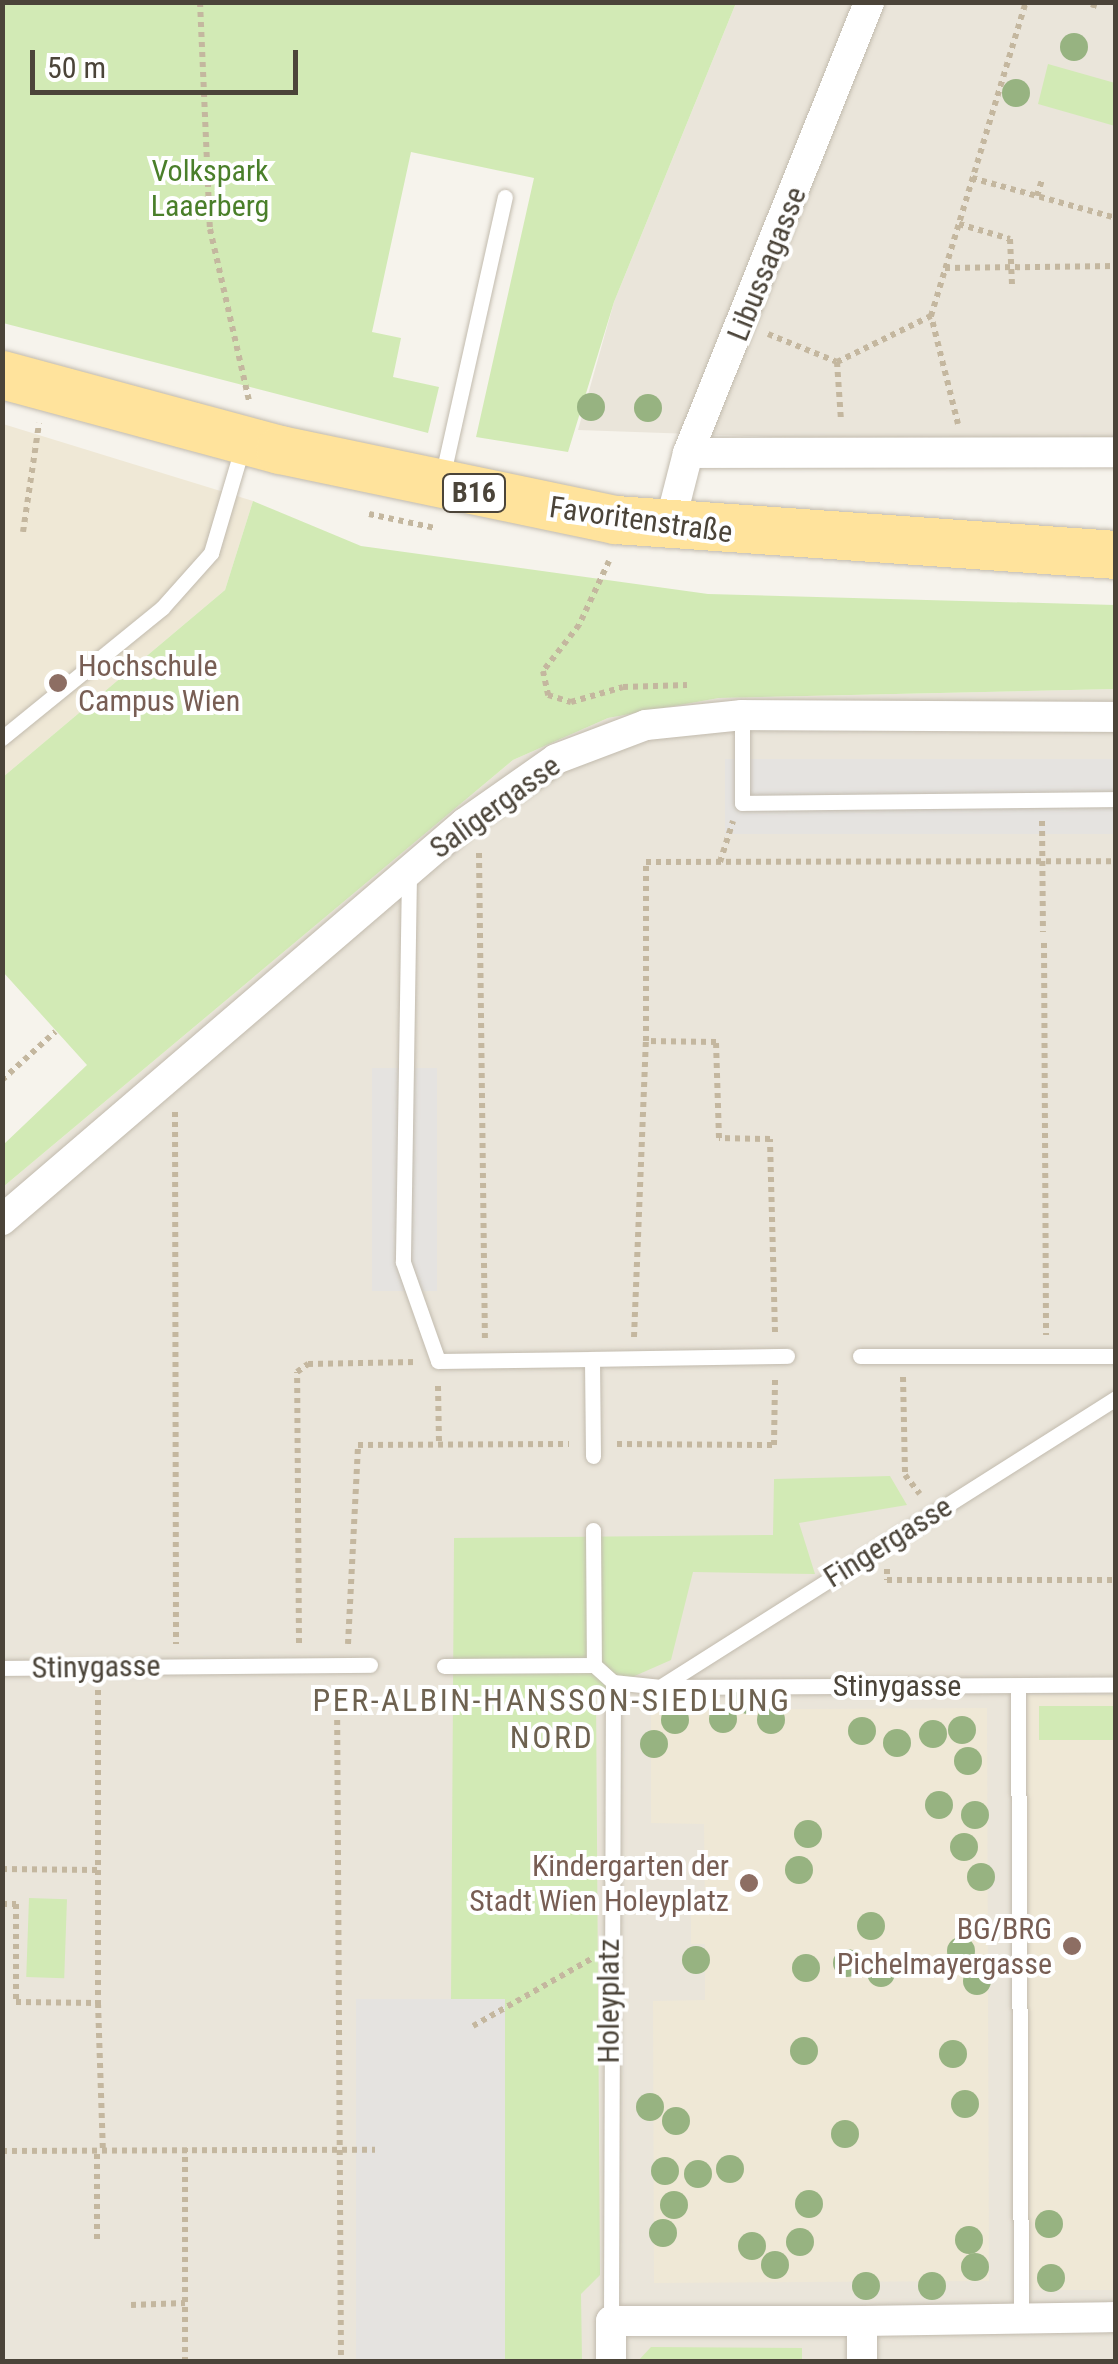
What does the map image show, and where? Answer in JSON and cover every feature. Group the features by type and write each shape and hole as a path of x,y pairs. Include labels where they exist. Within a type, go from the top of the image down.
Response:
{"main road":[{"name":"Favoritenstraße","path":"2,375 248,428 440,487 669,528 1116,555"}],"street":[{"name":"Libussagasse","path":"669,528 688,454 744,324 869,2"},
{"path":"688,454 1116,452"},
{"name":"Saligergasse","path":"2,1220 176,1075 409,870 556,759 646,725 742,715 1116,717"},
{"path":"611,2321 1116,2318"},
{"name":"Holeyplatz","path":"611,2321 611,2362"},
{"path":"862,2321 862,2362"}],"lane":[{"path":"440,487 505,197"},
{"path":"2,738 162,608 212,553 248,428"},
{"path":"742,715 742,804 1116,799"},
{"path":"409,870 403,1262 438,1361 781,1356"},
{"path":"860,1356 1116,1356"},
{"path":"592,1359 592,1450"},
{"name":"Fingergasse","path":"661,1686 1116,1398"},
{"path":"593,1530 594,1666"},
{"name":"Stinygasse","path":"2,1668 370,1665"},
{"path":"444,1666 594,1666 613,1682"},
{"name":"Stinygasse","path":"613,1682 661,1686 1116,1685"},
{"name":"Holeyplatz","path":"611,2321 609,1948 613,1682"},
{"path":"1018,1686 1021,2318"}],"path":[{"path":"200,2 210,230 248,428"},
{"path":"966,452 930,316 1026,2"},
{"path":"972,178 1116,218"},
{"path":"1037,196 1042,180"},
{"path":"958,224 1010,240 1012,284"},
{"path":"945,268 1116,266"},
{"path":"744,324 837,362 930,316"},
{"path":"837,362 844,452"},
{"path":"23,532 40,419"},
{"path":"609,561 579,625 543,670 548,694 571,702 638,685 706,686"},
{"path":"1042,800 1043,932"},
{"path":"720,862 742,804"},
{"path":"634,1359 646,1040 646,862 1116,862"},
{"path":"484,868 486,1361"},
{"path":"1044,943 1046,1356"},
{"path":"2,1080 55,1032"},
{"path":"341,2362 343,1664 358,1445 592,1450 774,1444 781,1356 770,1138 719,1138 716,1042 646,1040"},
{"path":"176,1075 176,1666"},
{"path":"902,1356 905,1475 935,1513"},
{"path":"299,1644 297,1372 308,1364 438,1361 439,1445"},
{"path":"888,1542 887,1580 1116,1580"},
{"path":"96,2240 100,2150 98,1667"},
{"path":"2,1869 98,1870"},
{"path":"2,1904 16,1904 16,2002 98,2004"},
{"path":"473,2026 609,1948"},
{"path":"185,2148 185,2362"},
{"path":"2,2151 375,2150"},
{"path":"131,2305 185,2303"}],"shaded area":[{"path":"736,3 1115,3 1115,449 578,430 614,302"},
{"name":"Hochschule Campus Wien","path":"3,424 253,501 225,590 3,777"},
{"path":"1115,689 1115,2361 3,2362 3,1187 513,760 608,718 719,698"},
{"path":"725,759 1115,759 1115,834 725,834"},
{"path":"372,1068 437,1068 437,1291 372,1291"},
{"name":"BG/BRG Pichelmayergasse","path":"1027,1695 1115,1695 1115,2290 1027,2290"},
{"path":"987,1708 989,2281 654,2283 653,2001 705,2000 705,1944 691,1944 691,1914 705,1913 704,1824 651,1823 651,1710"},
{"path":"356,1999 505,1999 505,2361 356,2361"}],"green space":[{"name":"Volkspark Laaerberg","path":"2,3 736,3 614,302 568,452 476,437 534,178 411,152 372,332 401,338 393,377 439,387 428,433 3,323"},
{"path":"1048,64 1115,83 1115,126 1038,104"},
{"path":"253,501 361,546 708,594 1115,605 1115,689 719,698 608,718 513,760 3,1187 3,1145 87,1065 3,972 3,777 225,590"},
{"path":"890,1476 907,1505 799,1523 815,1574 693,1572 671,1660 596,1693 600,2275 581,2294 582,2361 505,2361 505,2000 451,2001 454,1538 773,1535 774,1479"},
{"path":"1039,1706 1115,1706 1115,1740 1039,1740"},
{"path":"29,1898 67,1899 64,1978 26,1977"},
{"path":"651,2347 802,2348 802,2361 638,2361"}],"place":[{"name":"Hochschule Campus Wien","path":"58,683"},
{"name":"Kindergarten der Stadt Wien Holeyplatz","path":"749,1883"},
{"name":"BG/BRG Pichelmayergasse","path":"1072,1946"}],"district":[{"name":"PER-ALBIN-HANSSON-SIEDLUNG NORD","path":"552,1720"}]}
